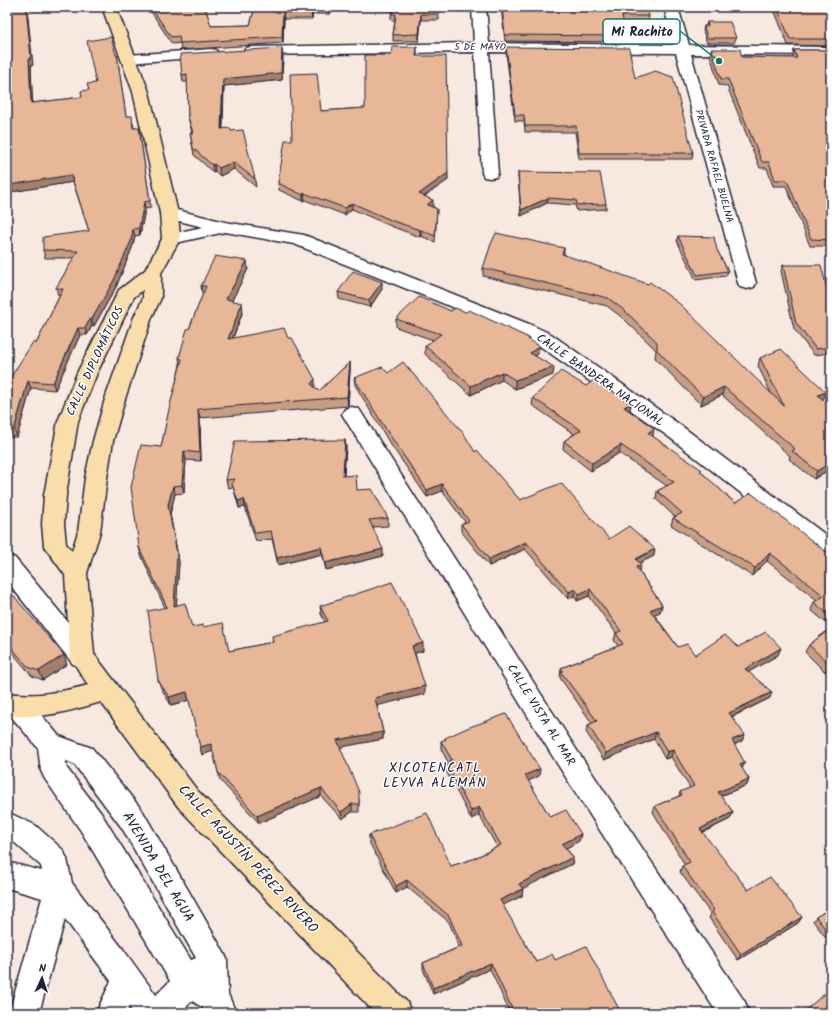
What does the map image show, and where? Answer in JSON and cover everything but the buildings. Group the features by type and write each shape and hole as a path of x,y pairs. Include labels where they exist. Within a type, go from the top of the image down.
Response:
{"main road":[{"path":"109,7 141,92 169,213 170,239"},
{"name":"CALLE DIPLOMÁTICOS","path":"76,573 55,546 53,524 55,494 68,421 87,373 126,294 152,273 170,239"},
{"name":"CALLE DIPLOMÁTICOS","path":"82,657 76,573 89,532 96,478 103,441 115,399 143,317 152,298 152,273"},
{"name":"CALLE AGUSTÍN PÉREZ RIVERO","path":"82,657 188,799 396,1013"},
{"name":"AVENIDA DEL AGUA","path":"12,705 62,702 107,690"}],"street":[{"path":"479,7 490,173"},
{"name":"PRIVADA RAFAEL BUELNA","path":"671,7 747,283"},
{"name":"5 DE MAYO","path":"128,59 231,51 481,46 831,51"},
{"name":"CALLE BANDERA NACIONAL","path":"169,213 225,227 298,239 522,328 544,339 676,432 831,551"},
{"name":"CALLE BANDERA NACIONAL","path":"170,239 225,227"},
{"name":"CALLE VISTA AL MAR","path":"352,414 567,758 734,1013"},
{"name":"CALLE AGUSTÍN PÉREZ RIVERO","path":"7,564 82,657"},
{"name":"AVENIDA DEL AGUA","path":"12,705 50,744 83,756 132,819 212,959 217,1005"},
{"name":"AVENIDA DEL AGUA","path":"50,744 54,771 91,822 188,982 217,1005"},
{"path":"7,824 25,834 53,859 59,889 151,1013"},
{"path":"7,875 59,889"},
{"path":"24,1013 59,889"},
{"path":"160,1013 188,982 212,959"},
{"path":"111,1013 127,979"}],"place":[{"name":"Mi Rachito","path":"719,61"}],"district":[{"name":"XICOTENCATL LEYVA ALEMÁN","path":"435,776"}]}
